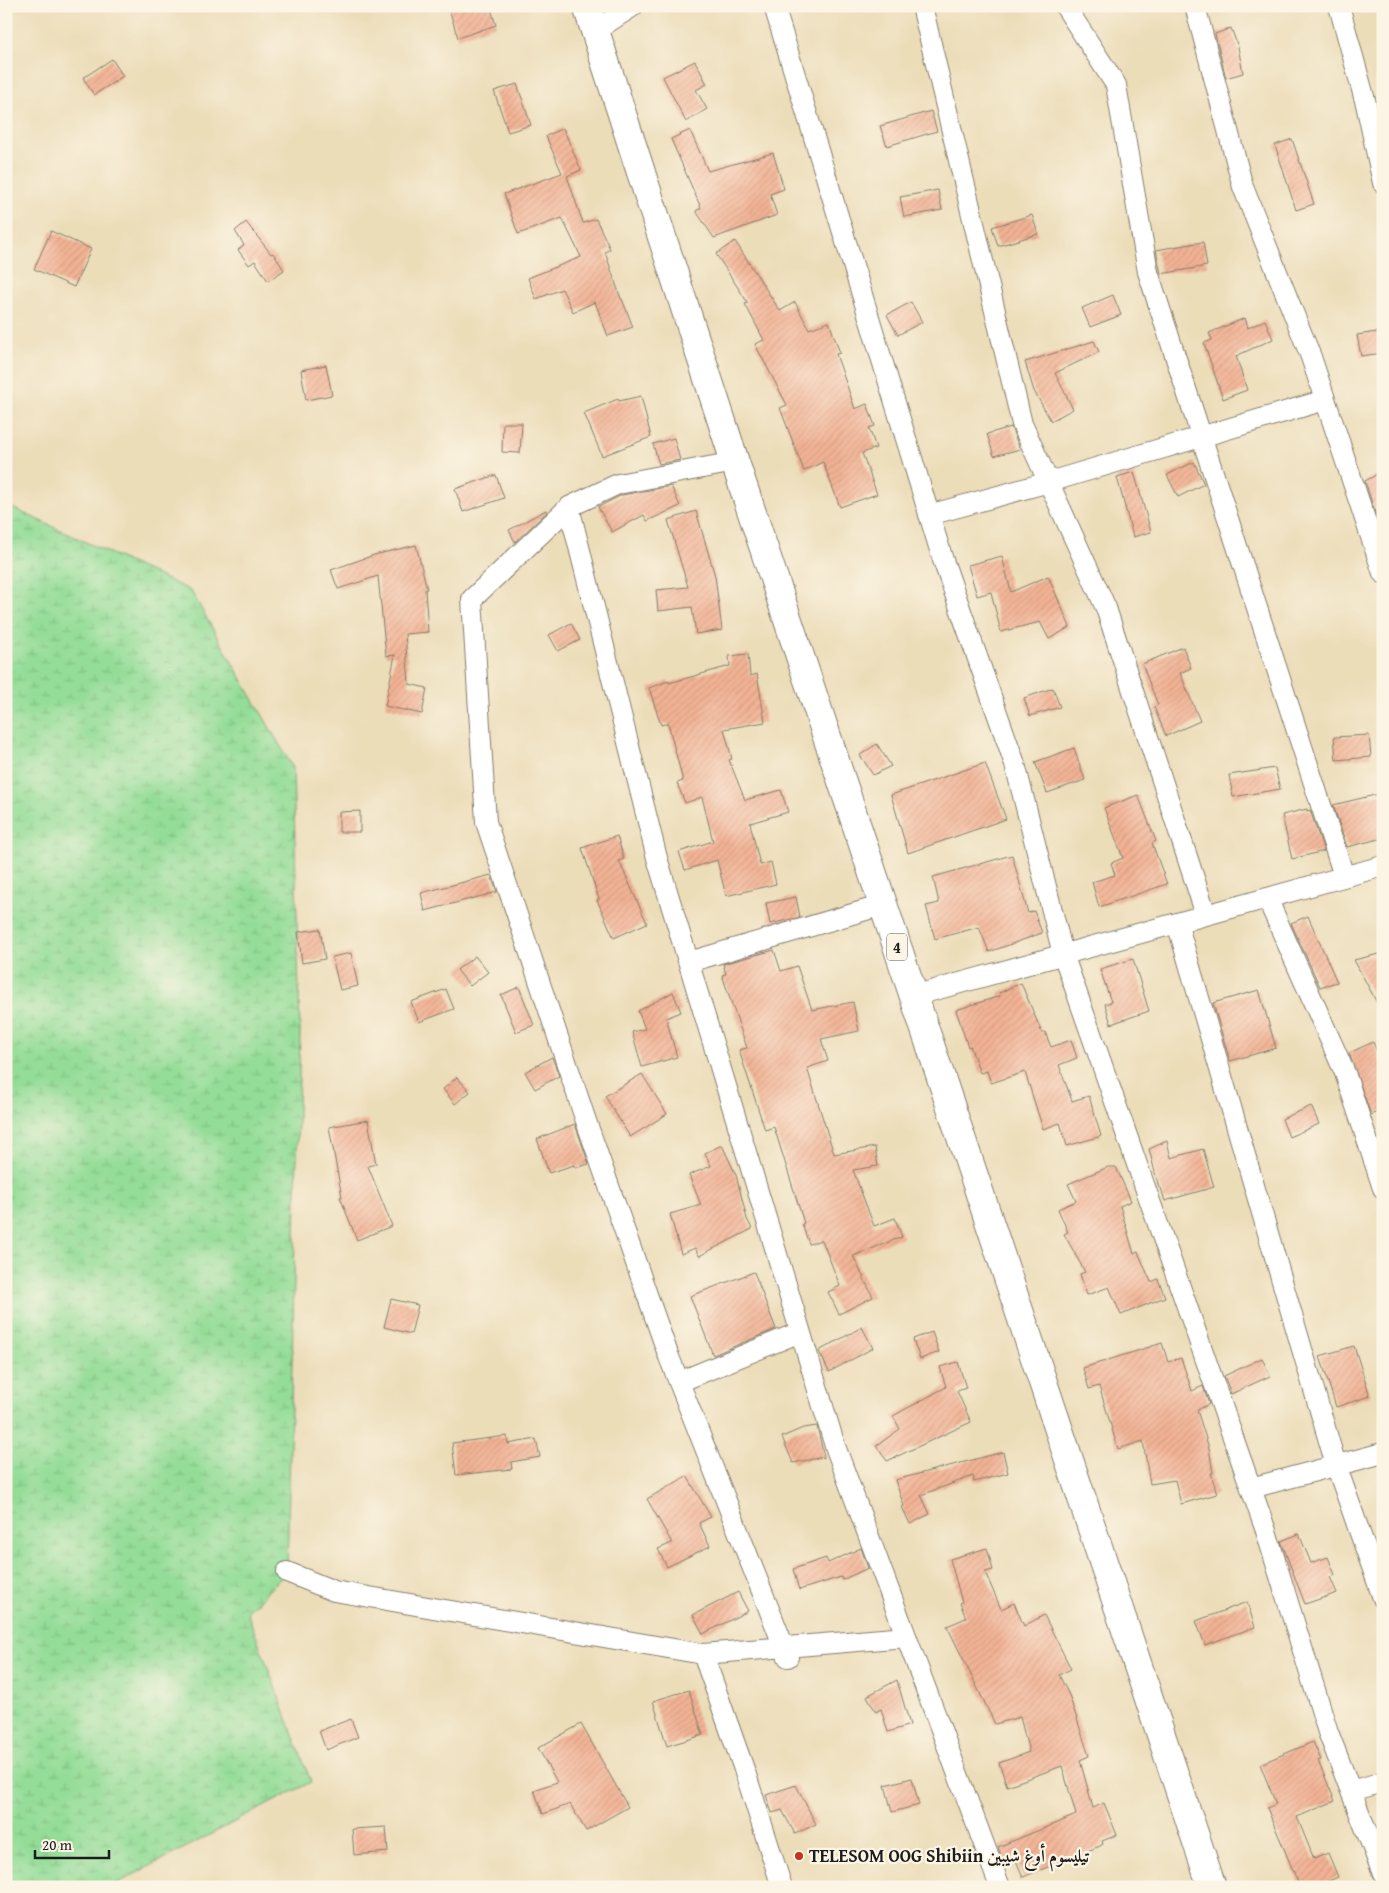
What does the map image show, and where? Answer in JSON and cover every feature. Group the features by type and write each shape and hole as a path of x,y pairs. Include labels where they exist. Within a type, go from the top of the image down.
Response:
{"highway":[{"name":"4","path":"591,18 735,462 1212,1887"}],"street":[{"path":"591,18 634,6"},
{"path":"774,6 943,560 1015,764 1063,954 1251,1488 1328,1732 1383,1874"},
{"path":"922,6 1022,424 1106,608 1206,915"},
{"path":"1064,6 1116,85 1148,272 1344,876"},
{"path":"1196,6 1243,187 1311,357 1383,573"},
{"path":"1339,6 1366,104 1383,183"},
{"path":"929,515 1049,482 1325,400"},
{"path":"735,462 618,484 569,507 472,599 486,822 585,1118 679,1382 786,1652"},
{"path":"569,507 657,858 835,1446 1000,1887"},
{"path":"913,996 1383,866"},
{"path":"1267,898 1345,1073 1383,1188"},
{"path":"689,962 883,905"},
{"path":"1177,923 1336,1465 1383,1598"},
{"path":"679,1382 800,1332"},
{"path":"1251,1488 1383,1453"},
{"path":"287,1572 334,1591 703,1654 786,1652 906,1637"},
{"path":"703,1654 745,1772 782,1887"},
{"path":"1351,1791 1383,1782"}],"green space":[{"path":"6,505 191,591 293,768 300,1031 287,1572 247,1612 311,1782 110,1887 6,1887"}],"building":[{"path":"448,6 490,6 496,25 458,38"},
{"path":"1231,28 1238,47 1243,73 1226,78 1215,34"},
{"path":"112,59 123,76 94,95 83,78"},
{"path":"695,61 707,84 696,90 707,109 686,122 663,77"},
{"path":"517,84 531,125 508,132 494,91"},
{"path":"931,111 937,131 887,146 880,126"},
{"path":"563,128 581,170 567,176 583,223 596,219 610,249 605,252 633,327 608,336 595,302 573,312 562,289 536,299 528,278 581,257 562,218 518,234 504,194 562,173 546,136"},
{"path":"690,130 708,171 773,153 784,189 770,194 777,215 714,238 696,211 701,208 671,139"},
{"path":"1292,139 1314,204 1296,210 1275,145"},
{"path":"938,190 942,210 904,217 900,197"},
{"path":"1032,215 1038,234 998,246 992,227"},
{"path":"246,222 271,254 273,253 284,270 268,281 255,261 249,265 238,250 244,245 235,231"},
{"path":"51,231 91,249 74,287 34,269"},
{"path":"735,241 780,311 795,302 809,329 829,322 840,353 836,354 855,409 867,404 875,426 869,428 876,448 862,453 877,494 840,507 823,462 804,471 780,408 787,405 755,344 764,340 745,304 748,303 716,254"},
{"path":"1203,242 1207,266 1161,274 1156,250"},
{"path":"1113,295 1121,315 1090,327 1082,308"},
{"path":"911,302 922,322 898,335 887,315"},
{"path":"1245,318 1248,328 1265,320 1273,339 1236,356 1247,390 1223,399 1204,343 1212,340 1209,333"},
{"path":"1383,331 1383,353 1361,356 1357,335"},
{"path":"1094,341 1099,352 1055,373 1073,409 1051,421 1034,391 1025,362"},
{"path":"326,365 332,395 306,400 301,370"},
{"path":"641,396 651,437 602,456 584,413 618,399 619,401"},
{"path":"503,423 522,423 520,453 502,452"},
{"path":"1011,427 1020,449 994,456 987,434"},
{"path":"674,438 680,460 659,464 653,444"},
{"path":"1194,462 1204,484 1178,497 1167,475"},
{"path":"1383,471 1383,523 1379,525 1365,481"},
{"path":"1134,472 1151,532 1133,537 1117,477"},
{"path":"496,475 504,498 463,512 455,489"},
{"path":"671,486 680,506 647,521 644,515 612,532 598,507 622,495"},
{"path":"546,510 547,512 515,542 509,530"},
{"path":"696,511 715,576 722,630 696,634 692,607 658,611 656,590 688,587 668,520"},
{"path":"416,545 427,589 425,589 428,632 405,634 409,684 427,688 422,714 385,706 395,655 386,656 378,576 338,589 331,570 374,555"},
{"path":"1002,556 1011,592 1048,576 1070,627 1049,639 1040,622 1001,632 991,592 977,596 968,565"},
{"path":"571,623 580,640 558,651 549,635"},
{"path":"1183,647 1191,668 1180,673 1200,721 1166,736 1154,707 1158,705 1142,664"},
{"path":"748,654 750,676 757,674 765,722 724,729 732,759 729,760 745,800 781,790 788,812 750,823 760,865 771,862 776,884 726,896 717,860 685,870 679,852 713,841 702,797 685,803 677,783 683,781 668,723 661,725 649,688 669,681 669,683 730,666 729,656"},
{"path":"1053,688 1060,707 1030,716 1024,698"},
{"path":"1369,735 1371,757 1336,760 1334,737"},
{"path":"877,744 891,766 873,775 860,755"},
{"path":"1074,748 1085,780 1047,793 1035,762"},
{"path":"985,763 1006,819 908,853 891,795"},
{"path":"1275,768 1280,789 1233,797 1229,775"},
{"path":"1383,793 1383,838 1347,847 1333,805"},
{"path":"1138,795 1156,841 1152,843 1167,884 1099,907 1092,882 1115,875 1111,863 1123,858 1104,808"},
{"path":"1307,809 1307,811 1310,810 1324,851 1292,859 1282,815"},
{"path":"360,811 360,832 339,832 339,812"},
{"path":"617,836 624,859 619,861 647,923 614,938 597,900 599,899 582,848"},
{"path":"1012,855 1028,913 1034,911 1042,933 989,952 979,927 935,939 926,906 939,903 933,877"},
{"path":"491,875 497,892 425,911 421,893"},
{"path":"796,897 800,917 770,924 766,903"},
{"path":"1308,916 1337,982 1320,987 1291,923"},
{"path":"320,929 325,959 302,963 298,932"},
{"path":"774,950 781,971 797,966 812,1010 853,1002 859,1031 821,1039 828,1061 807,1068 834,1154 875,1147 878,1166 853,1170 874,1226 895,1218 902,1237 853,1256 873,1297 839,1314 828,1292 840,1286 822,1240 809,1244 774,1127 765,1130 739,1050 747,1048 722,975 726,974 723,964"},
{"path":"351,953 358,986 340,990 332,957"},
{"path":"1383,953 1383,1014 1354,960"},
{"path":"475,956 488,972 470,986 457,970"},
{"path":"1133,959 1149,1011 1111,1024 1105,1004 1111,1002 1100,969"},
{"path":"1021,983 1042,1033 1045,1032 1051,1047 1071,1040 1077,1058 1059,1065 1072,1101 1089,1096 1101,1136 1067,1146 1060,1123 1043,1129 1025,1072 991,1083 987,1071 980,1073 970,1046 968,1047 956,1010 1000,996 999,993"},
{"path":"519,987 534,1025 516,1032 501,995"},
{"path":"446,989 454,1009 419,1022 411,1002"},
{"path":"1259,990 1276,1048 1230,1061 1213,1003"},
{"path":"673,992 681,1012 666,1018 677,1057 642,1067 632,1032 645,1029 638,1011"},
{"path":"1373,1042 1383,1065 1383,1110 1371,1115 1349,1053"},
{"path":"552,1057 559,1076 535,1089 525,1072"},
{"path":"642,1074 667,1114 630,1137 605,1096"},
{"path":"457,1077 470,1092 455,1104 443,1089"},
{"path":"1311,1106 1319,1124 1289,1137 1282,1119"},
{"path":"368,1120 376,1164 368,1166 392,1226 357,1240 340,1197 342,1197 329,1127"},
{"path":"575,1124 589,1164 575,1168 574,1165 549,1173 537,1139"},
{"path":"1167,1141 1171,1158 1203,1149 1214,1187 1165,1201 1161,1188 1159,1188 1149,1149"},
{"path":"722,1145 736,1175 747,1219 752,1229 699,1256 695,1248 681,1254 670,1214 701,1205 689,1175 711,1166 705,1153"},
{"path":"1108,1167 1116,1167 1131,1201 1120,1206 1134,1254 1138,1252 1151,1282 1158,1279 1165,1297 1121,1315 1109,1287 1087,1295 1080,1274 1085,1272 1064,1234 1068,1232 1058,1209 1076,1201 1068,1184"},
{"path":"754,1272 776,1329 713,1355 690,1296"},
{"path":"391,1299 418,1305 411,1334 384,1327"},
{"path":"862,1327 873,1348 829,1372 819,1351"},
{"path":"932,1332 939,1352 920,1359 913,1339"},
{"path":"1162,1343 1168,1362 1181,1358 1192,1391 1203,1386 1209,1404 1197,1410 1209,1448 1213,1473 1211,1473 1217,1494 1181,1504 1175,1480 1150,1484 1143,1441 1118,1449 1099,1386 1089,1389 1083,1368"},
{"path":"1354,1346 1370,1396 1336,1407 1320,1356"},
{"path":"1262,1358 1270,1376 1231,1394 1224,1376"},
{"path":"958,1362 966,1388 957,1391 971,1422 887,1461 876,1446 900,1429 893,1416 946,1387 940,1367"},
{"path":"817,1426 824,1457 793,1463 782,1437 803,1428"},
{"path":"507,1436 508,1444 536,1439 540,1457 511,1462 512,1469 456,1475 452,1443"},
{"path":"1003,1452 1008,1473 974,1482 973,1476 921,1495 930,1514 910,1524 902,1507 904,1506 895,1480"},
{"path":"687,1476 711,1517 699,1523 710,1546 667,1567 658,1549 672,1543 647,1499"},
{"path":"1299,1534 1311,1563 1328,1557 1335,1575 1330,1577 1337,1593 1305,1604 1281,1541"},
{"path":"861,1548 868,1568 842,1580 841,1577 799,1590 793,1569 826,1558 828,1563"},
{"path":"987,1548 993,1570 985,1572 1001,1609 1014,1603 1024,1626 1044,1615 1071,1669 1059,1675 1069,1695 1089,1756 1080,1760 1093,1808 1104,1803 1117,1835 1102,1841 1103,1844 1100,1846 1023,1877 1015,1858 1002,1859 998,1847 1076,1815 1062,1766 1007,1786 999,1763 1029,1752 1020,1717 995,1724 947,1626 966,1618 960,1603 962,1602 950,1559"},
{"path":"738,1592 748,1611 703,1634 693,1615"},
{"path":"1247,1602 1255,1627 1205,1645 1196,1621"},
{"path":"897,1680 910,1725 888,1732 881,1709 876,1712 867,1696"},
{"path":"689,1690 703,1735 667,1746 653,1701"},
{"path":"351,1719 358,1737 326,1750 319,1731"},
{"path":"581,1724 628,1807 586,1831 570,1804 543,1814 534,1790 557,1782 538,1748"},
{"path":"1313,1742 1321,1760 1318,1761 1335,1801 1297,1817 1314,1859 1328,1853 1338,1877 1316,1887 1300,1887 1267,1808 1276,1804 1260,1764"},
{"path":"912,1778 919,1805 892,1812 885,1785"},
{"path":"796,1785 816,1824 795,1834 782,1810 772,1813 766,1795"},
{"path":"386,1827 388,1852 354,1855 352,1829"}],"place":[{"name":"TELESOM OOG Shibiin تيليسوم أوغ شيبين","path":"799,1856"}]}
